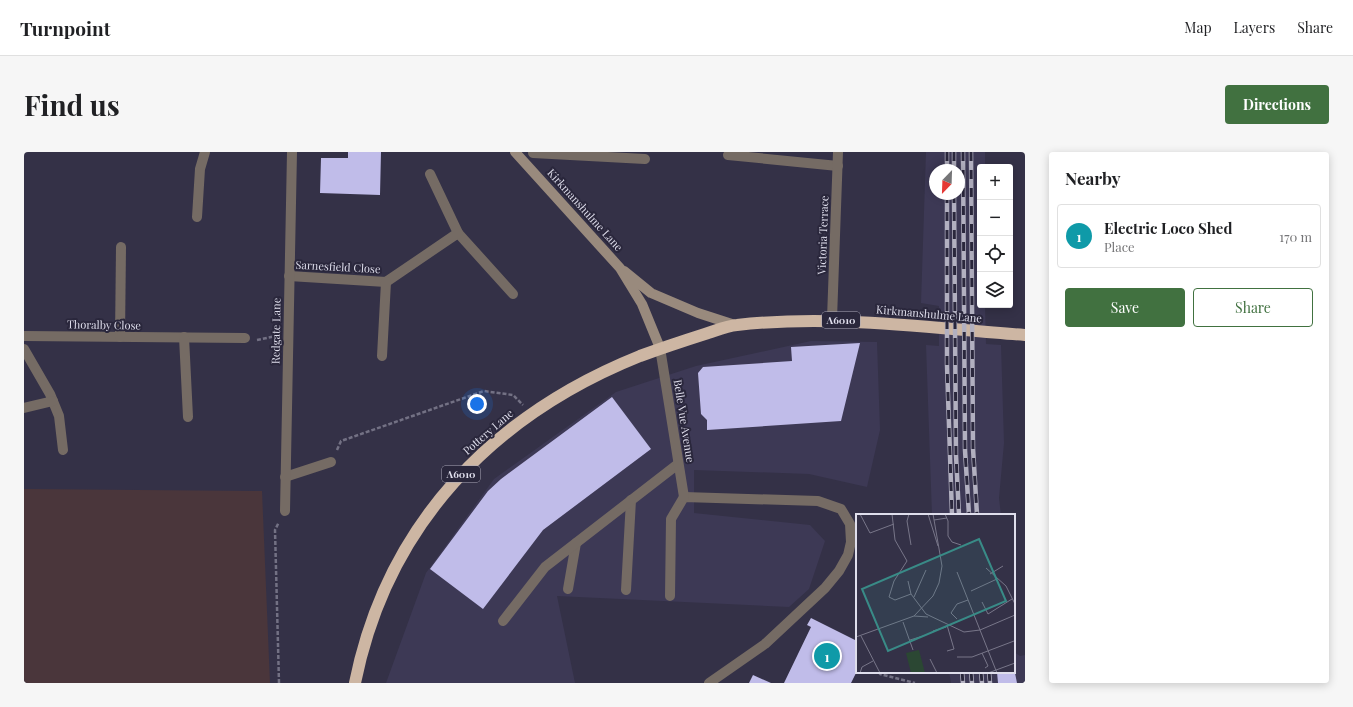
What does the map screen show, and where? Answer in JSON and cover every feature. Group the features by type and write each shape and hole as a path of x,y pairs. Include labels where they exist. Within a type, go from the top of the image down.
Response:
{"highway":[{"name":"Kirkmanshulme Lane","path":"660,348 735,325 832,319 1025,336"},
{"name":"Pottery Lane","path":"355,683 360,660 378,605 404,552 432,509 464,471 497,440 531,413 584,381 660,348"}],"street":[{"path":"197,217 200,169 205,152"},
{"name":"Redgate Lane","path":"285,511 292,152"},
{"name":"Kirkmanshulme Lane","path":"515,152 620,268 651,292 698,313 735,325"},
{"name":"Victoria Terrace","path":"832,319 838,152"},
{"path":"524,161 533,153 645,159"},
{"path":"728,155 838,166"},
{"path":"430,174 458,233 514,294"},
{"name":"Sarnesfield Close","path":"289,276 386,282 458,233"},
{"path":"120,337 121,247"},
{"name":"Kirkmanshulme Lane","path":"620,268 642,304 660,348"},
{"name":"Sarnesfield Close","path":"382,356 386,282"},
{"name":"Thoralby Close","path":"24,336 245,338"},
{"path":"184,337 188,417"},
{"name":"Belle Vue Avenue","path":"660,348 684,498"},
{"path":"24,350 53,401 59,416 63,450"},
{"path":"24,408 53,401"},
{"path":"285,476 331,462"},
{"path":"503,621 545,567 678,464"},
{"path":"670,596 671,519 684,498 818,501 841,509 850,524 851,542 848,556 839,571 825,588 765,644 709,683"},
{"path":"626,590 631,500"},
{"path":"568,589 576,543"}],"path":[{"path":"245,338 261,341 288,333"},
{"path":"331,462 341,441 484,391 513,396 531,413"},
{"path":"279,683 275,530 285,511"},
{"path":"880,673 916,683"}],"shaded area":[{"path":"926,152 985,152 985,164 977,164 977,308 985,308 986,344 1001,345 1004,443 999,498 1001,514 932,514 926,345 939,346 939,306 921,303"},
{"path":"811,341 877,342 880,430 867,487 809,474 694,470 694,513 810,525 825,541 809,589 789,607 557,596 575,683 386,683 426,573 494,479 616,392 696,366"},
{"path":"24,489 262,491 270,683 24,683"},
{"path":"1015,653 1020,656 1025,655 1025,683 951,683 949,673 1015,673"}],"building":[{"path":"348,152 381,152 380,195 320,193 321,158 348,158"},
{"path":"860,343 841,421 707,430 707,420 701,414 698,373 703,367 792,361 791,347"},
{"path":"612,397 651,449 543,530 483,609 430,569 488,491 501,479"},
{"path":"811,618 856,640 856,673 851,683 784,683 811,627 807,625"},
{"path":"997,673 1015,673 1017,683 998,683"},
{"path":"753,675 771,683 749,683"}],"railway":[{"path":"947,152 947,164"},
{"path":"954,152 954,164"},
{"path":"963,152 965,450 969,514"},
{"path":"971,152 973,448 977,514"},
{"path":"947,200 947,365 952,514"},
{"path":"954,200 956,455 959,514"},
{"path":"962,673 963,683"},
{"path":"971,673 972,683"},
{"path":"981,673 982,683"},
{"path":"989,673 990,683"}],"place":[{"name":"Electric Loco Shed","path":"827,656"}]}
